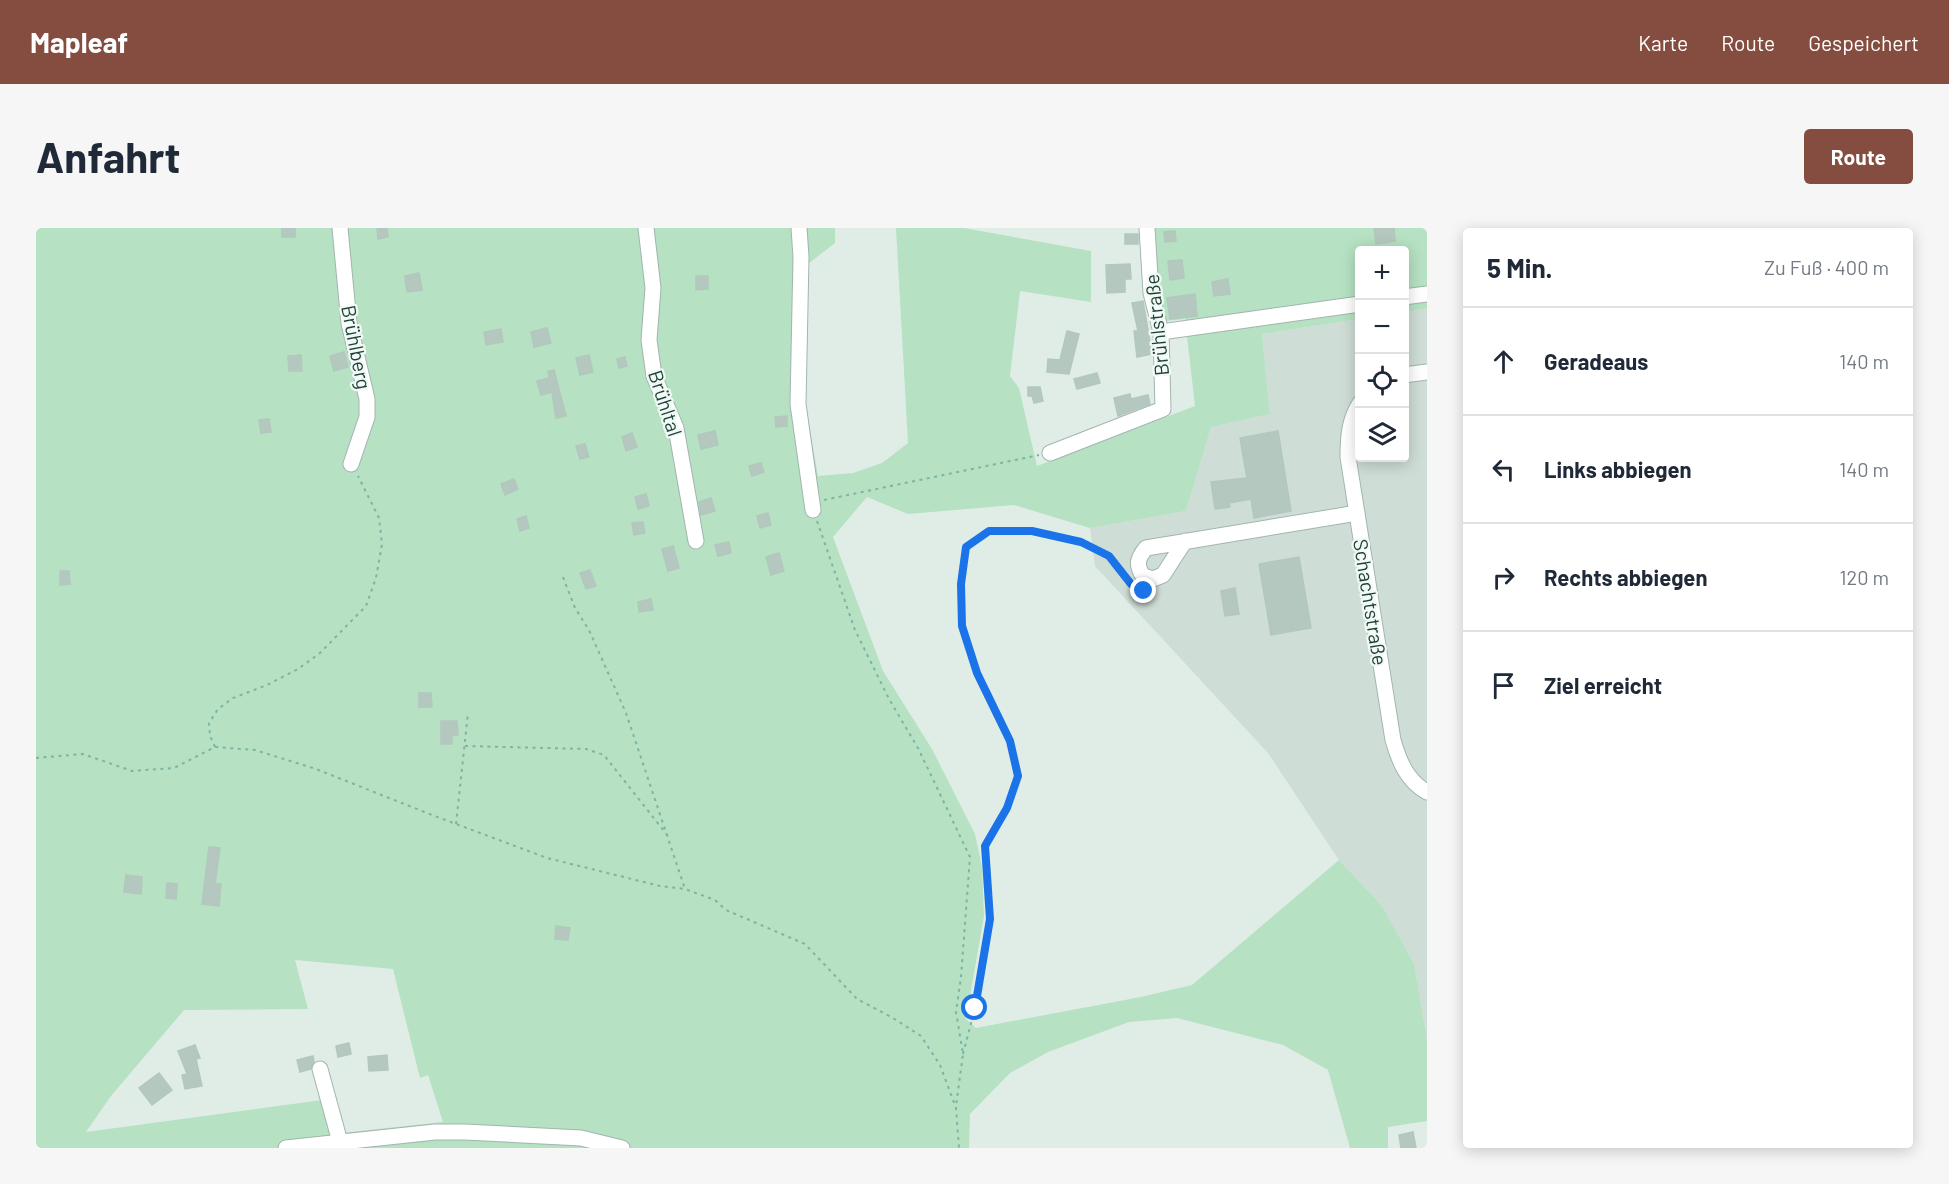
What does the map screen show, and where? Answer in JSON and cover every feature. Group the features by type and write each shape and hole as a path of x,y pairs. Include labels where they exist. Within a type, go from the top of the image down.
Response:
{"street":[{"name":"Brühlberg","path":"340,228 349,323 367,399 367,417 351,464"},
{"name":"Brühltal","path":"646,228 653,288 649,339 654,376 676,428 696,541"},
{"path":"799,228 801,257 798,404 813,507"},
{"name":"Brühlstraße","path":"1050,453 1163,409 1161,332 1151,293 1148,228"},
{"path":"1409,296 1427,294"},
{"path":"1161,332 1355,305"},
{"path":"1409,374 1427,372"},
{"name":"Schachtstraße","path":"1356,408 1348,433 1348,449 1393,740 1399,759 1407,773 1419,787 1427,792"},
{"path":"1185,542 1357,513"},
{"path":"320,1069 340,1142"},
{"path":"286,1148 435,1132 581,1138 622,1148"}],"path":[{"path":"963,1054 956,1012 962,976 970,857 918,748 889,699 855,630 813,507 1050,453"},
{"path":"215,747 210,736 209,723 218,709 233,698 267,685 298,669 320,653 366,606 376,578 382,544 379,518 351,464"},
{"path":"959,1148 956,1108 963,1054 975,1008 990,919 985,846 1007,808 1018,776 1010,741 977,673 962,626 961,584 966,547 989,531 1032,531 1062,537 1081,542 1109,556 1131,584 1137,588"},
{"path":"563,577 575,608 589,630 626,713 686,889"},
{"path":"456,824 468,713"},
{"path":"465,746 586,749 604,755 670,840"},
{"path":"36,758 83,754 132,771 174,768 215,747 255,750 296,763 547,858 660,886 686,889 715,900 726,910 805,944 857,999 921,1036 940,1065 956,1108"}],"shaded area":[{"path":"1427,308 1427,1040 1414,964 1383,907 1339,860 1268,753 1095,566 1090,528 1186,511 1211,427 1270,414 1262,334 1355,320 1355,462 1409,462 1409,311"}],"green space":[{"path":"36,228 835,228 835,243 808,264 805,402 818,476 853,473 882,463 908,443 896,228 964,228 1091,251 1091,302 1020,291 1010,376 1019,388 1037,466 1195,406 1185,319 1166,321 1159,298 1153,228 1427,228 1427,308 1409,311 1409,246 1355,246 1355,320 1262,334 1270,414 1211,427 1186,511 1090,528 1014,505 908,514 867,497 833,537 883,671 932,749 975,834 982,867 984,916 966,1019 976,1028 1141,997 1192,985 1339,860 1383,907 1414,964 1427,1040 1427,1121 1388,1127 1388,1148 1350,1148 1328,1070 1283,1045 1177,1018 1129,1022 1048,1052 1010,1073 970,1114 969,1148 36,1148","holes":["295,960 393,969 420,1078 428,1075 443,1122 332,1134 322,1100 86,1132 111,1096 184,1010 308,1009"]}],"building":[{"path":"282,228 295,228 295,237 282,237"},
{"path":"377,228 387,228 388,237 378,239"},
{"path":"1374,228 1394,228 1395,241 1376,244"},
{"path":"1175,231 1176,241 1165,242 1164,232"},
{"path":"1125,234 1138,234 1138,244 1125,244"},
{"path":"1182,260 1184,278 1170,280 1168,261"},
{"path":"1130,264 1131,279 1125,279 1125,292 1107,293 1106,265"},
{"path":"419,273 422,290 407,292 405,276"},
{"path":"696,276 708,276 708,289 696,290"},
{"path":"1228,279 1230,294 1214,296 1212,282"},
{"path":"1195,294 1197,316 1170,319 1167,298"},
{"path":"1143,301 1152,354 1137,357 1134,331 1138,331 1132,303"},
{"path":"547,328 551,343 534,347 531,332"},
{"path":"501,329 503,342 486,345 484,332"},
{"path":"1067,331 1079,334 1069,374 1047,372 1048,359 1060,360"},
{"path":"344,352 348,367 334,371 330,356"},
{"path":"301,355 302,371 289,371 288,356"},
{"path":"589,355 593,372 580,375 576,358"},
{"path":"625,357 627,366 619,368 617,359"},
{"path":"554,370 566,416 556,418 552,392 541,395 537,381 549,378 548,371"},
{"path":"1097,373 1100,383 1077,389 1074,379"},
{"path":"1028,387 1040,387 1043,401 1034,403 1032,396 1028,396"},
{"path":"1130,394 1131,399 1148,395 1150,404 1118,416 1114,398"},
{"path":"787,416 787,426 776,427 775,417"},
{"path":"269,419 271,432 261,433 259,420"},
{"path":"715,431 718,445 701,449 698,435"},
{"path":"1278,431 1291,511 1254,518 1251,499 1229,503 1230,507 1215,509 1211,482 1247,478 1240,438"},
{"path":"632,433 637,447 626,451 622,437"},
{"path":"585,444 589,457 580,459 576,446"},
{"path":"761,463 764,472 752,476 749,466"},
{"path":"514,479 518,489 505,495 501,484"},
{"path":"646,494 649,506 638,509 635,497"},
{"path":"711,498 715,511 701,515 699,502"},
{"path":"768,513 771,525 760,528 757,516"},
{"path":"526,516 529,528 520,531 517,519"},
{"path":"643,522 645,533 634,535 632,523"},
{"path":"729,542 731,553 718,556 715,545"},
{"path":"673,546 679,568 668,571 662,549"},
{"path":"779,553 784,571 771,575 766,557"},
{"path":"1299,557 1311,628 1271,635 1259,564"},
{"path":"590,570 596,586 586,589 580,573"},
{"path":"60,571 69,571 70,584 60,585"},
{"path":"1235,588 1239,614 1225,616 1221,591"},
{"path":"651,599 653,610 639,612 638,602"},
{"path":"419,693 431,693 432,707 419,707"},
{"path":"441,721 457,721 458,735 452,735 452,744 441,744"},
{"path":"209,847 220,848 215,884 221,884 219,906 202,904"},
{"path":"126,875 142,877 141,894 124,892"},
{"path":"167,883 177,884 176,899 166,898"},
{"path":"556,926 570,928 568,940 555,939"},
{"path":"349,1043 351,1054 338,1057 336,1046"},
{"path":"195,1045 200,1058 196,1059 202,1086 185,1089 182,1075 187,1074 178,1051"},
{"path":"387,1055 388,1070 369,1071 368,1057"},
{"path":"313,1056 311,1069 300,1072 297,1060"},
{"path":"159,1073 172,1090 152,1105 139,1088"},
{"path":"1413,1132 1416,1148 1401,1148 1399,1135"}],"route":[{"path":"975,1008 990,919 985,846 1007,808 1018,776 1010,741 977,673 962,626 961,584 966,547 989,531 1032,531 1081,542 1109,556 1131,584 1144,591"}]}
